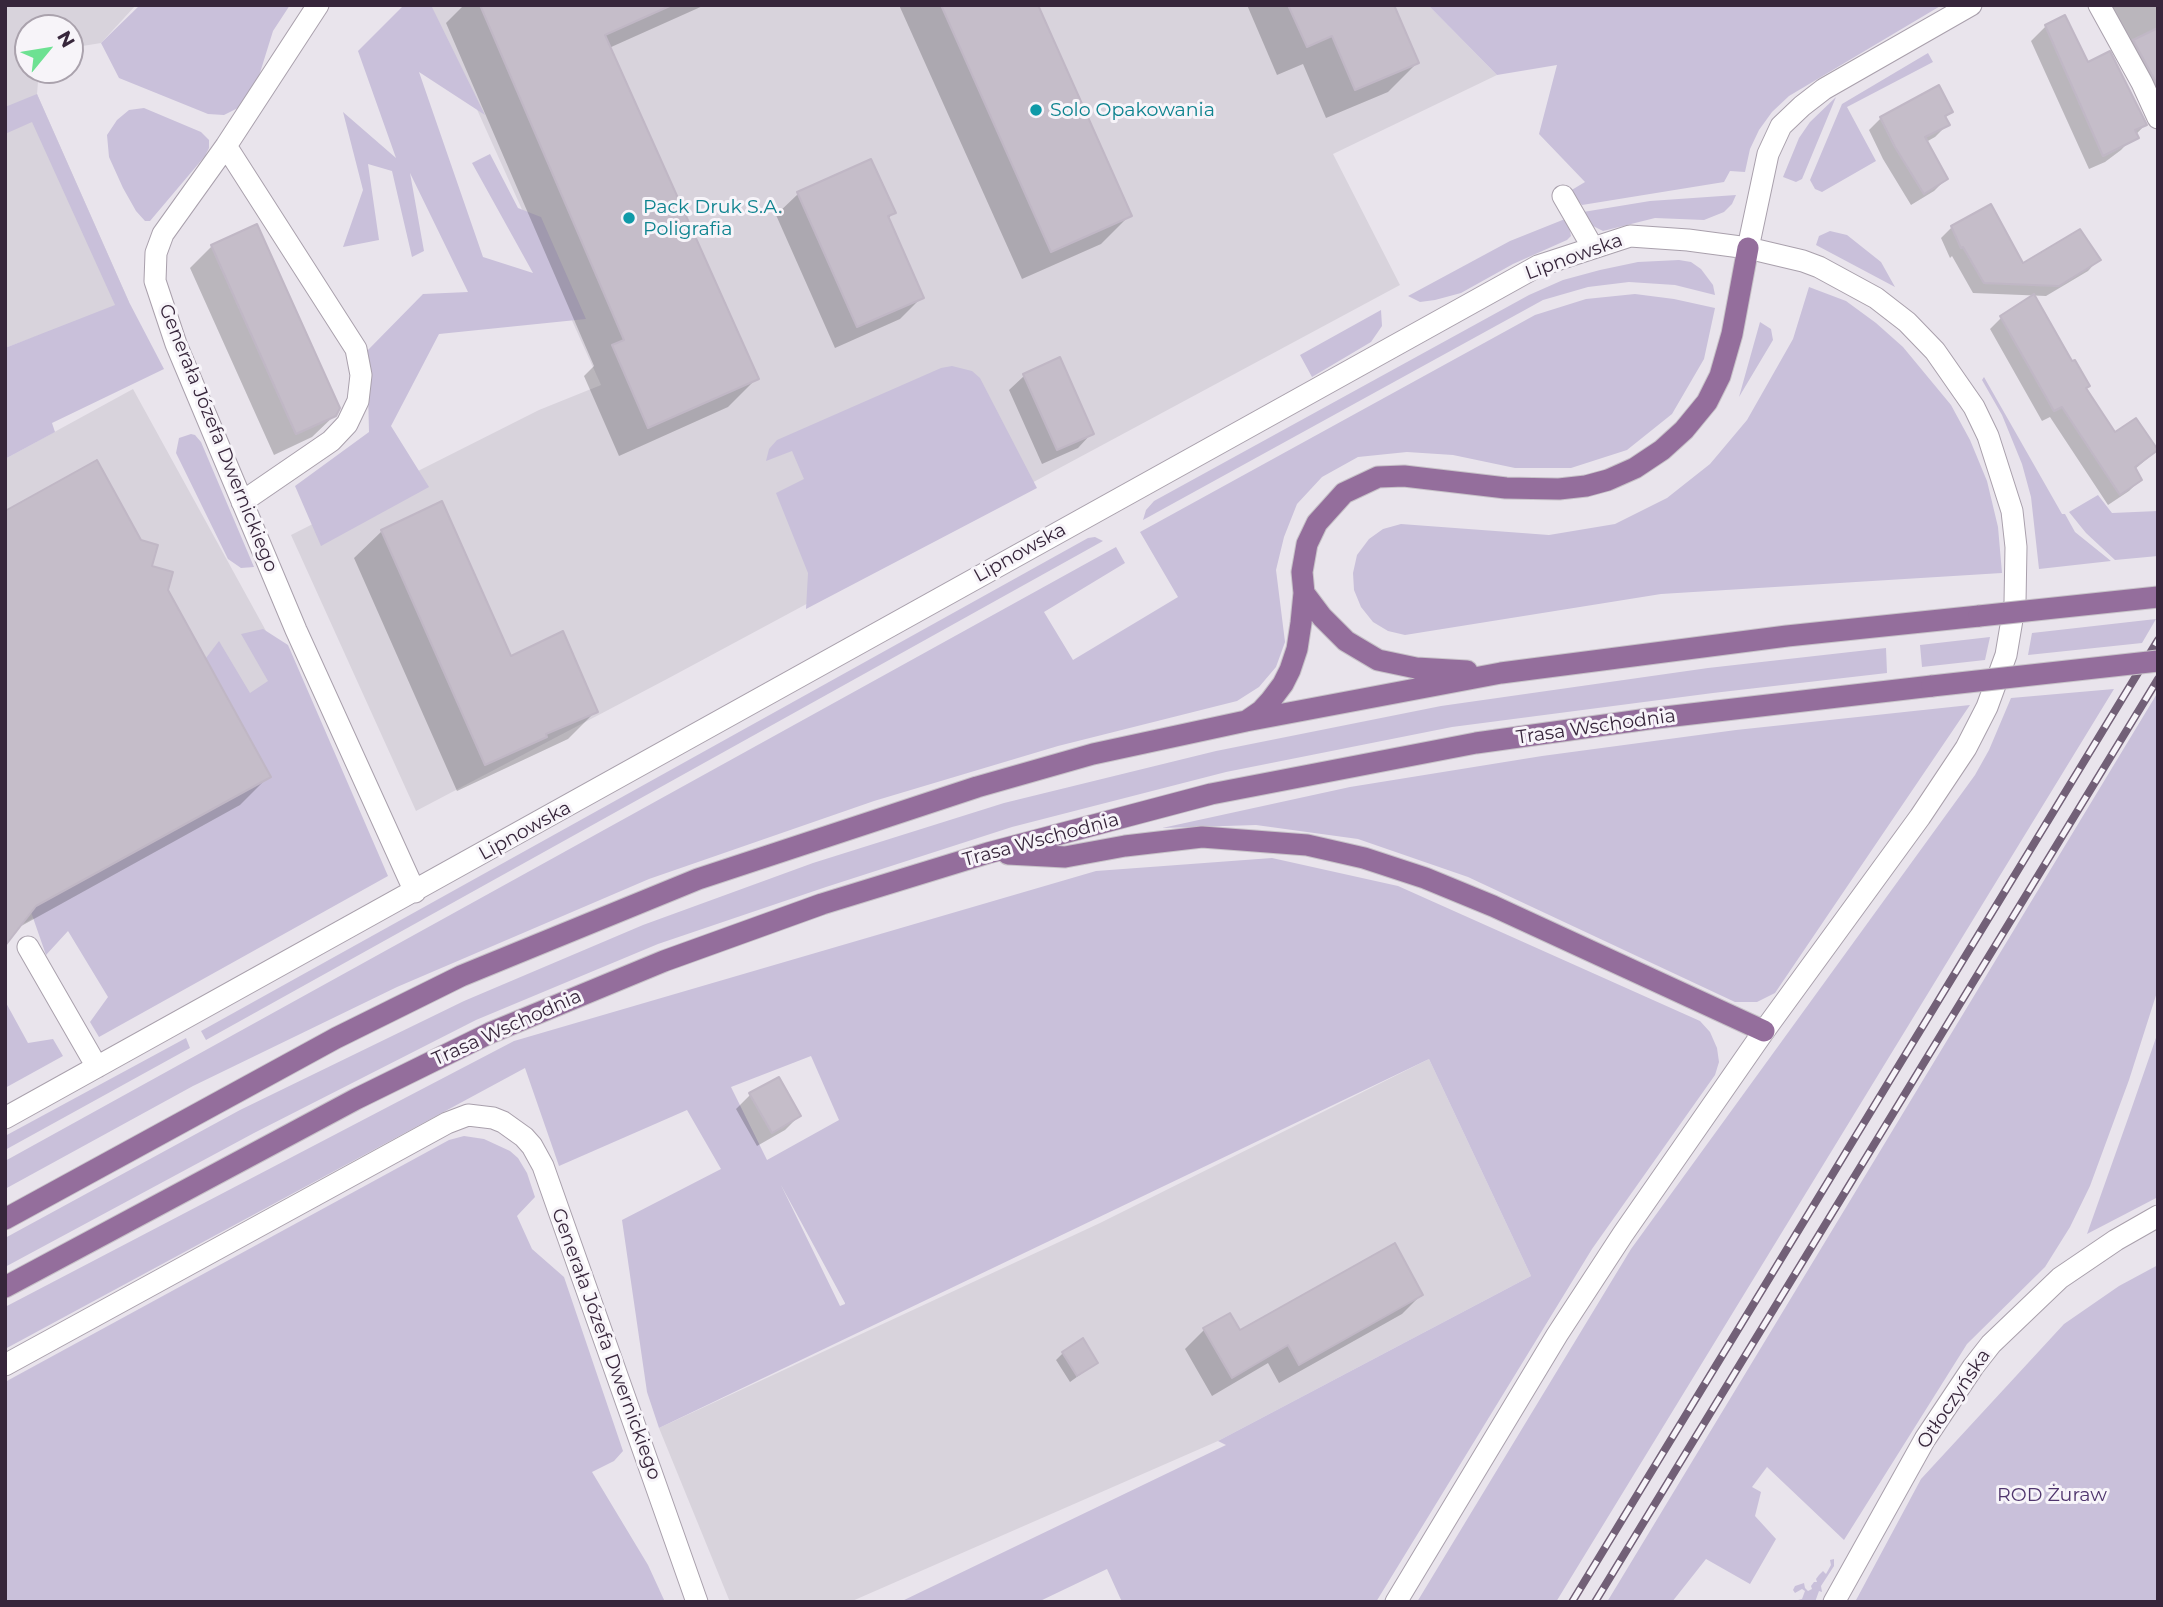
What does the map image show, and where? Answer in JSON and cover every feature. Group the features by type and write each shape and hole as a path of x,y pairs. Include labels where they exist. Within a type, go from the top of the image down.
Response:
{"main road":[{"path":"1246,721 1271,700 1290,670 1297,649 1307,544 1317,523 1343,493 1378,477 1404,476 1506,488 1559,489 1608,480 1635,468 1662,450 1684,430 1707,402 1720,376 1738,307 1748,248"},
{"path":"1304,593 1322,617 1346,641 1378,660 1416,668 1501,673"},
{"path":"5,1219 336,1038 448,982 698,879 875,819 1093,754 1246,721 1501,673 1787,636 2158,597"},
{"name":"Trasa Wschodnia","path":"5,1287 356,1099 490,1033 676,956 822,904 988,853 1211,794 1476,743 1648,719 2158,661"},
{"path":"988,853 1065,857 1125,846 1202,837 1307,845 1364,858 1425,878 1493,906 1764,1031"}],"street":[{"name":"Generała Józefa Dwernickiego","path":"318,5 226,146 163,234 154,265 155,281 176,344 296,630 415,892"},
{"path":"1748,248 1768,154 1782,126 1824,89 1972,5"},
{"path":"2099,5 2158,118"},
{"path":"226,146 356,349 362,375 358,401 347,424 331,441 242,502"},
{"path":"1563,196 1593,248"},
{"name":"Lipnowska","path":"5,1118 1538,267 1630,236 1748,248 1803,261 1843,278 1876,298 1907,322 1936,351 1974,407 1988,436 2012,511 2016,547 2015,602 2006,655 1987,706 1966,748 1920,817 1764,1031 1637,1213 1586,1290 1396,1602"},
{"path":"28,947 97,1067"},
{"name":"Generała Józefa Dwernickiego","path":"5,1365 447,1123 468,1115 480,1115 503,1122 532,1146 543,1166 697,1602"},
{"name":"Otłoczyńska","path":"1834,1602 1925,1439 1991,1344 2060,1279 2107,1246 2158,1216"}],"shaded area":[{"path":"5,5 136,5 101,43 84,46 84,14 14,14 14,84 38,84 37,94 129,302 5,348"},
{"path":"430,5 1428,5 1497,75 1333,154 1400,285 416,811 291,535 539,410 601,385"},
{"path":"133,389 332,751 5,934 5,459"},
{"path":"1429,1059 1531,1276 1218,1441 850,1602 730,1602 659,1428 1100,1223"}],"green space":[{"path":"140,5 290,5 273,31 254,92 238,108 224,115 208,114 119,78 101,43"},
{"path":"404,5 431,5 485,115 419,72 483,257 533,273 472,163 490,154 518,208 541,217 586,319 439,334 391,426 429,487 321,546 295,486 369,432 367,351 423,294 468,292 410,173 424,251 412,257 392,171 368,164 379,240 343,247 363,190 343,112 396,158 358,51"},
{"path":"1428,5 1942,5 1789,96 1772,112 1759,130 1750,149 1745,172 1730,171 1724,182 1582,205 1570,191 1585,182 1539,134 1557,65 1497,75"},
{"path":"1928,53 1933,62 1847,107 1876,161 1822,192 1815,189 1810,180 1842,104"},
{"path":"37,94 129,302 164,369 52,423 55,432 5,459 5,348 115,305 32,122 5,134 5,107"},
{"path":"1836,97 1802,179 1796,182 1783,177 1799,138 1810,122"},
{"path":"144,108 201,132 209,140 205,156 150,221 145,221 136,211 123,188 109,157 107,135 117,120 129,110"},
{"path":"1736,195 1724,212 1704,220 1655,218 1603,231 1591,225 1583,212 1650,201"},
{"path":"1565,219 1571,236 1567,240 1513,264 1461,293 1420,302 1408,296 1510,241"},
{"path":"1830,231 1847,235 1881,262 1895,287 1816,245 1819,236"},
{"path":"1638,262 1691,262 1701,269 1713,285 1715,295 1675,285 1629,282 1588,287 1543,300 1143,520 1146,510 1154,501 1529,295 1563,280 1600,270"},
{"path":"1809,287 1846,301 1876,323 1903,347 1951,405 1970,440 1987,481 1998,527 2002,573 1661,594 1405,635 1388,631 1373,622 1361,607 1354,590 1353,573 1357,555 1369,539 1383,529 1401,524 1549,535 1615,524 1667,498 1710,464 1747,420 1793,339"},
{"path":"1635,294 1715,308 1704,359 1672,414 1627,450 1571,468 1515,468 1453,455 1407,452 1358,457 1322,477 1297,504 1284,537 1276,570 1285,642 1276,667 1259,687 1237,701 1058,746 874,801 649,879 397,987 193,1086 5,1189 5,1161 1116,547 1125,563 1044,612 1073,660 1178,597 1140,532 1535,315 1586,299"},
{"path":"1381,310 1382,326 1371,342 1312,377 1300,355"},
{"path":"1760,322 1771,329 1773,340 1739,397"},
{"path":"952,366 972,371 980,378 1037,488 806,609 808,573 776,493 804,479 792,451 766,461 769,449 777,440 941,368"},
{"path":"1984,377 2062,514 2065,514 2075,532 2111,561 2039,569 2031,497 2022,464 2002,415 1982,380"},
{"path":"191,434 201,442 254,567 241,568 228,559 176,453 179,438"},
{"path":"2098,495 2112,513 2158,511 2158,556 2115,560 2086,533 2069,512"},
{"path":"1095,537 1103,541 206,1040 201,1031 1088,538"},
{"path":"2156,619 2142,643 2028,655 2032,633"},
{"path":"263,629 288,645 388,876 99,1037 90,1022 108,997 68,931 46,955 31,912 36,898 62,892 271,777 206,658 219,641 250,693 268,681 241,634"},
{"path":"1990,637 1985,660 1922,667 1920,645"},
{"path":"1886,648 1887,673 1452,727 1226,772 1012,827 826,887 658,944 476,1020 254,1133 5,1267 5,1238 240,1110 464,1001 643,925 813,863 1004,803 1216,751 1441,706 1708,668"},
{"path":"2114,689 1556,1602 1417,1602 1631,1249 1975,775 2011,698"},
{"path":"2158,692 2158,989 2129,1080 2090,1186 2070,1227 2045,1267 1967,1344 1844,1540 1767,1467 1752,1487 1761,1492 1755,1516 1776,1539 1750,1584 1706,1559 1672,1602 1607,1602"},
{"path":"1970,705 1775,993 1757,1002 1735,1002 1468,877 1358,839 1256,825 1162,828 1350,787 1542,756 1736,730"},
{"path":"1272,858 1398,886 1700,1021 1710,1032 1717,1048 1719,1062 1715,1075 1592,1249 1376,1602 1122,1602 1107,1569 1038,1602 900,1602 1226,1445 1218,1441 1531,1276 1429,1059 659,1428 647,1392 622,1220 721,1169 687,1110 559,1166 525,1068 5,1349 5,1307 514,1041 1096,871","holes":["811,1056 839,1120 767,1160 731,1087","781,1185 845,1303 845,1304 840,1306"]},
{"path":"5,1001 28,1043 53,1039 63,1056 5,1088"},
{"path":"2158,1032 2158,1197 2087,1234 2131,1110"},
{"path":"186,1038 190,1048 5,1150 5,1136"},
{"path":"464,1136 484,1139 510,1151 527,1173 535,1197 517,1216 532,1249 564,1277 623,1451 614,1461 592,1472 648,1565 665,1602 5,1602 5,1382 449,1140"},
{"name":"ROD Żuraw","path":"2158,1265 2158,1602 1855,1602 1921,1479 2064,1324 2119,1286"},
{"path":"1834,1559 1834,1566 1821,1586 1822,1592 1819,1591 1815,1602 1790,1602 1802,1599 1805,1591 1802,1589 1795,1593 1795,1586 1804,1583 1808,1591 1812,1589 1816,1579 1823,1571 1826,1574 1831,1565 1830,1560"}],"building":[{"name":"Pack Druk S.A. Poligrafia","path":"480,5 672,5 605,35 759,379 648,428 612,345 624,340"},
{"name":"Solo Opakowania","path":"941,5 1038,5 1132,216 1051,252"},
{"path":"1288,5 1394,5 1419,63 1355,90 1332,36 1307,47"},
{"path":"2065,15 2088,62 2110,51 2147,125 2135,130 2139,138 2103,156 2045,25"},
{"path":"2158,28 2158,86 2133,40"},
{"path":"1939,85 1953,112 1945,116 1950,125 1925,137 1948,179 1924,194 1880,117"},
{"path":"871,159 896,213 888,216 924,298 857,327 797,192"},
{"path":"1991,204 2023,263 2080,229 2101,260 2059,286 1984,283 1963,247 1961,248 1951,226"},
{"path":"257,224 340,408 336,416 296,434 211,245"},
{"path":"2034,294 2072,361 2075,360 2090,386 2086,388 2115,432 2136,418 2158,450 2135,467 2142,480 2120,495 2062,407 2054,411 2000,316"},
{"path":"1060,357 1094,434 1057,450 1023,374"},
{"path":"97,460 141,540 158,545 152,566 173,572 168,590 271,777 36,906 5,946 5,511"},
{"path":"442,501 511,656 563,631 598,712 546,734 547,737 485,765 381,530"},
{"path":"779,1077 801,1116 772,1133 749,1093"},
{"path":"1395,1243 1423,1295 1299,1365 1288,1345 1232,1378 1203,1328 1230,1313 1240,1330"},
{"path":"1083,1338 1098,1363 1077,1376 1062,1352"}],"railway":[{"path":"1572,1602 2158,640"},
{"path":"1595,1602 2158,679"}],"place":[{"name":"Solo Opakowania","path":"1036,110"},
{"name":"Pack Druk S.A. Poligrafia","path":"629,218"}]}
